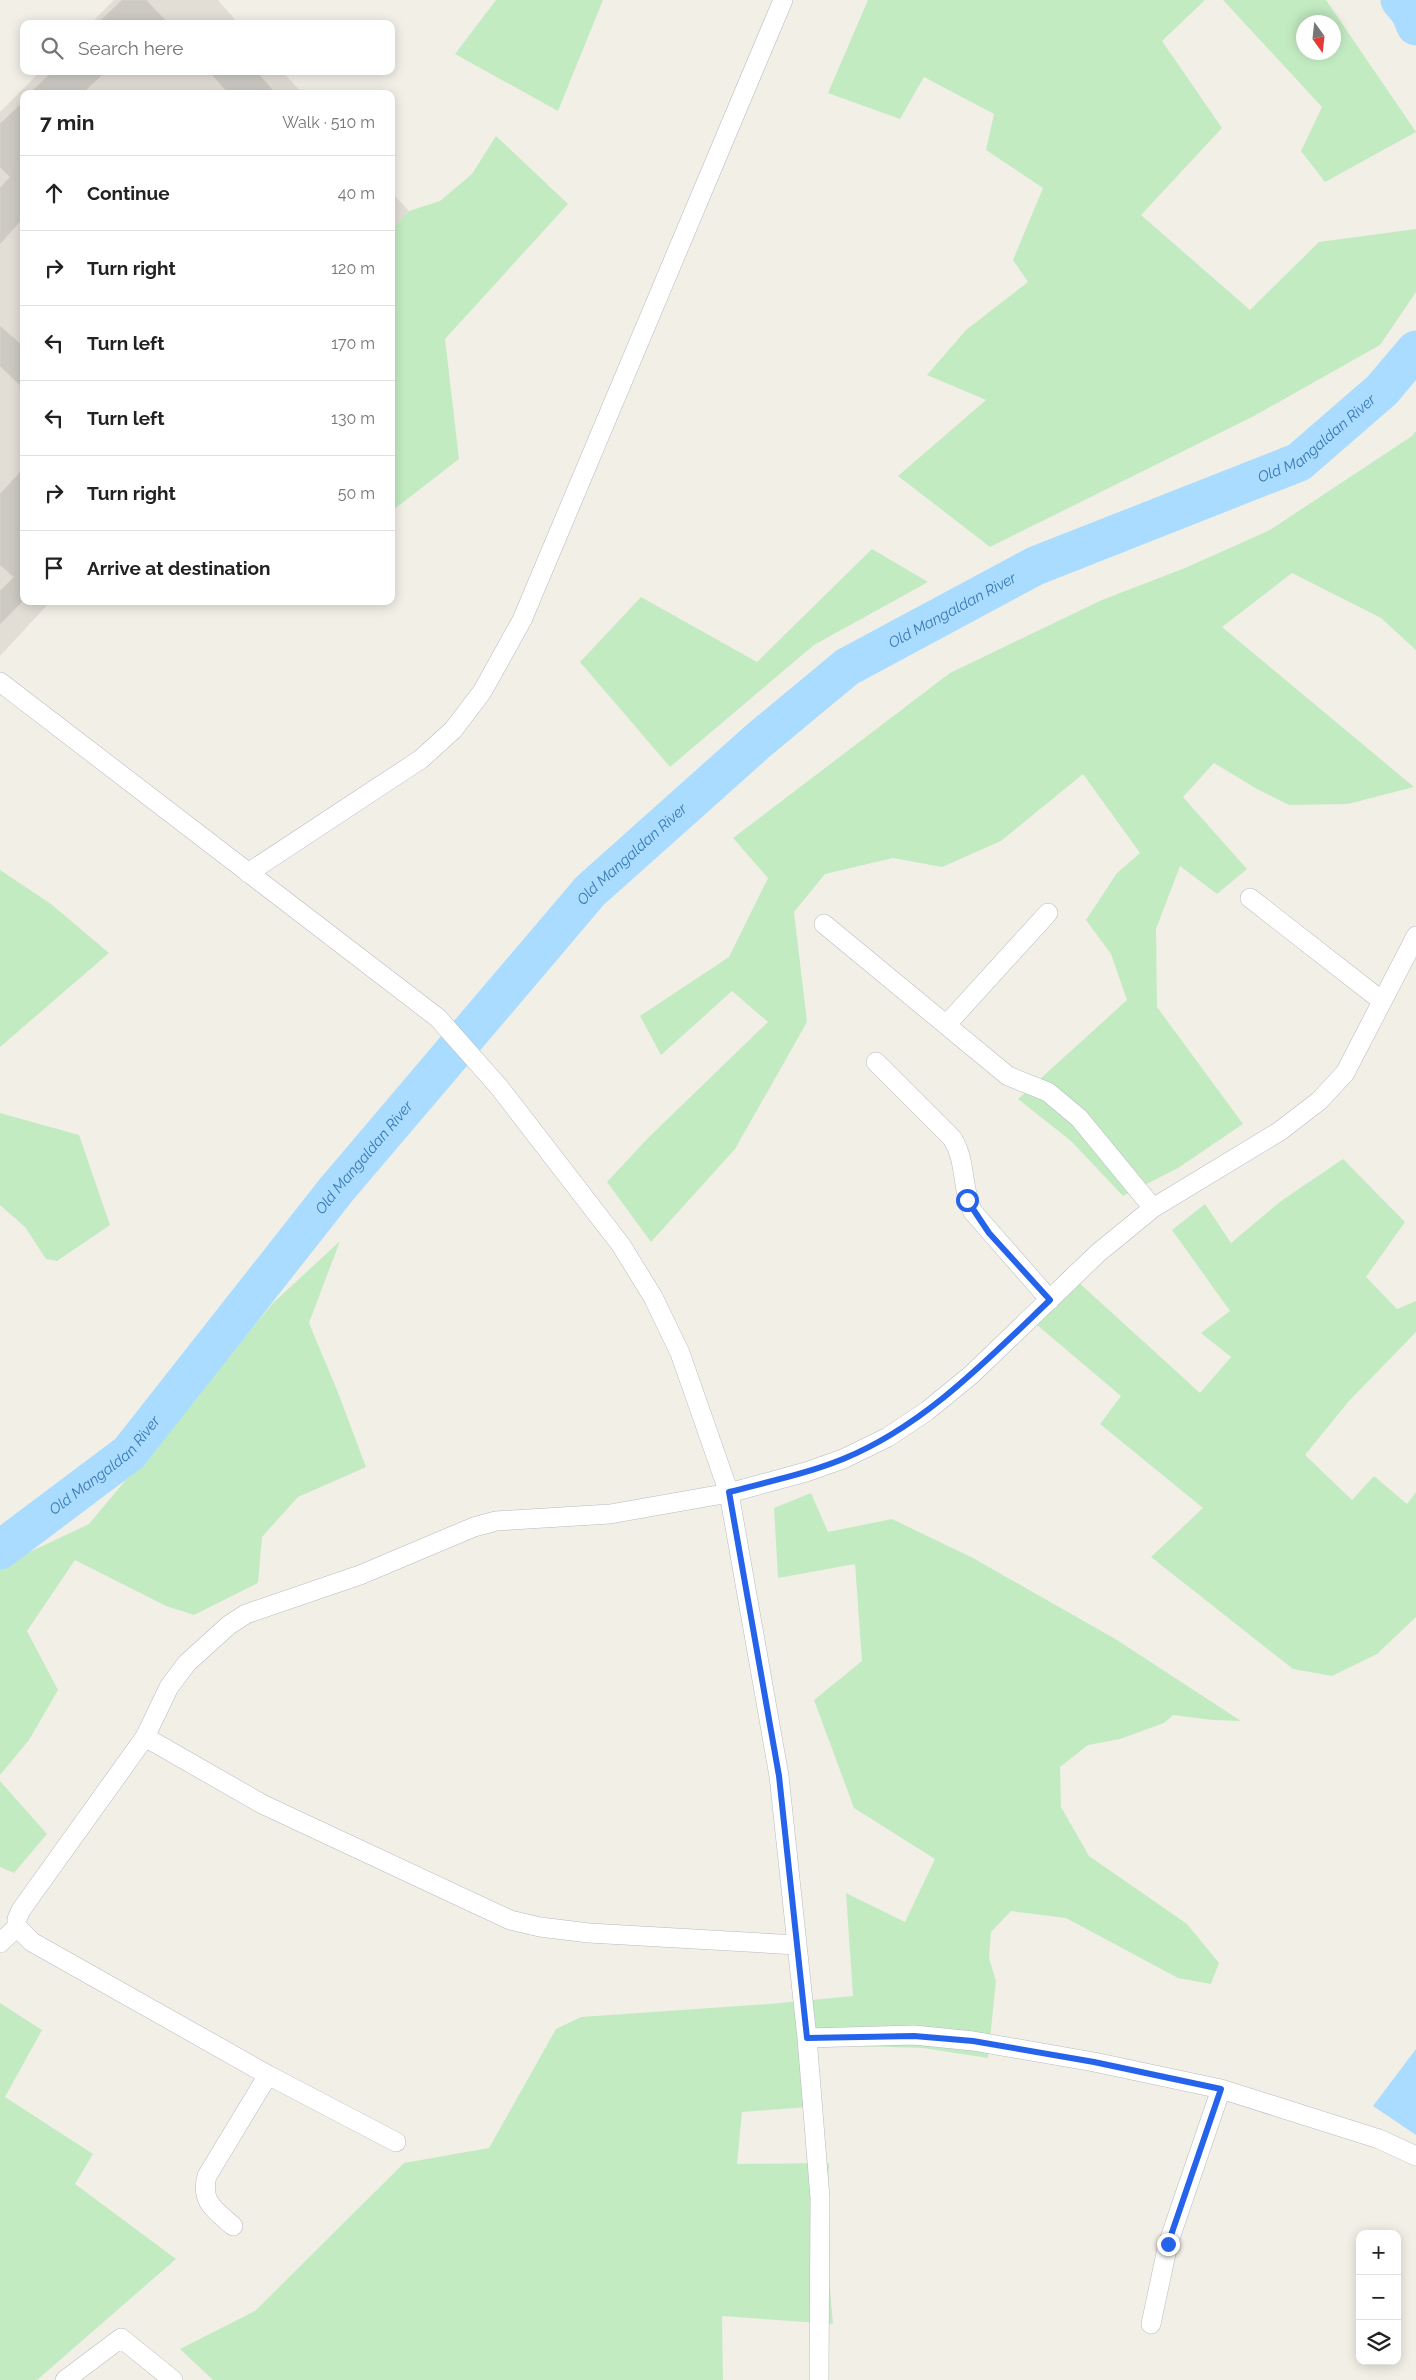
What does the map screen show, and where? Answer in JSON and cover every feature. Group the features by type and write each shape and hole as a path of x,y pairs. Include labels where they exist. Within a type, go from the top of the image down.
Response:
{"street":[{"path":"248,873 421,759 453,730 482,692 522,620 783,0"},
{"path":"0,682 438,1018 499,1087 621,1245 653,1298 680,1353 729,1492 779,1776 807,2038 820,2198 819,2380"},
{"path":"1250,898 1382,1001"},
{"path":"946,1024 1048,914"},
{"path":"824,924 1008,1076 1048,1092 1066,1105 1079,1118 1153,1208"},
{"path":"396,2142 268,2075 32,1942 17,1927 17,1919 21,1910 145,1737 169,1687 186,1663 229,1625 246,1614 360,1575 474,1527 496,1520 610,1514 729,1492 806,1472 844,1459 888,1437 927,1411 971,1375 1098,1253 1153,1208 1280,1131 1319,1101 1345,1073 1416,936"},
{"path":"876,1062 952,1138 959,1149 967,1200 974,1212 1050,1300"},
{"path":"145,1737 262,1804 510,1920 540,1927 589,1933 797,1945"},
{"path":"0,1943 17,1927"},
{"path":"807,2038 914,2036 973,2041 1094,2062 1221,2089 1379,2139 1416,2156"},
{"path":"232,2226 212,2207 206,2197 204,2187 207,2176 268,2075"},
{"path":"1151,2324 1168,2244 1221,2089"},
{"path":"65,2380 121,2338 173,2380"}],"shaded area":[{"path":"114,0 218,0 236,20 94,20"},
{"path":"37,75 286,75 299,90 22,90"},
{"path":"20,92 20,605 47,605 0,656 0,112"},
{"path":"395,196 409,211 395,226"}],"green space":[{"path":"496,0 603,0 558,111 455,54"},
{"path":"868,0 1205,0 1162,41 1222,128 1141,215 1250,310 1319,242 1416,229 1416,292 1380,345 1252,417 990,547 898,476 986,400 927,375 966,330 1028,282 1013,260 1043,188 986,150 994,114 924,77 900,119 828,93"},
{"path":"1223,0 1326,0 1336,15 1296,15 1296,60 1341,60 1341,22 1416,132 1325,182 1301,151 1322,107"},
{"path":"496,136 568,204 445,339 459,459 395,508 395,226 409,211 440,201 472,174"},
{"path":"1416,431 1416,650 1381,618 1292,573 1222,627 1414,787 1348,804 1289,805 1257,789 1214,763 1183,797 1247,869 1217,894 1180,866 1156,929 1157,1007 1243,1124 1178,1168 1123,1196 1071,1141 1018,1099 1127,1000 1111,954 1086,920 1117,873 1140,853 1083,774 1001,841 942,867 893,858 825,874 794,912 807,1022 735,1149 651,1242 607,1182 649,1137 768,1022 732,991 661,1055 640,1016 729,957 768,878 733,838 950,673 1102,600 1185,568 1270,530 1412,436"},
{"path":"872,549 928,582 814,645 670,767 580,662 641,597 757,662"},
{"path":"0,870 51,904 109,953 0,1047"},
{"path":"0,1113 79,1135 110,1225 57,1261 46,1259 25,1227 0,1205"},
{"path":"1343,1159 1405,1222 1366,1277 1397,1309 1416,1301 1416,1332 1349,1401 1305,1455 1352,1500 1374,1476 1407,1504 1416,1492 1416,1617 1377,1654 1332,1676 1293,1669 1151,1557 1203,1508 1100,1424 1121,1396 1024,1314 1065,1270 1200,1393 1231,1357 1201,1333 1230,1311 1172,1230 1205,1204 1231,1243 1281,1201"},
{"path":"340,1241 309,1323 366,1467 298,1497 262,1537 258,1583 194,1615 166,1606 75,1560 27,1631 58,1690 29,1740 0,1775 0,1566 89,1524 273,1303"},
{"path":"811,1493 828,1532 892,1519 973,1558 1117,1640 1241,1721 1173,1715 1164,1723 1120,1739 1088,1745 1060,1767 1061,1807 1089,1856 1187,1924 1219,1963 1211,1984 1178,1978 1066,1918 1011,1911 991,1932 989,1958 996,1981 988,2058 923,2048 816,2045 822,2106 742,2112 737,2164 829,2163 826,2246 833,2324 722,2316 723,2380 213,2380 180,2349 255,2311 404,2163 489,2148 556,2029 581,2017 769,2004 853,1996 846,1893 905,1922 935,1859 854,1808 814,1700 862,1661 855,1564 778,1578 774,1508"},
{"path":"0,1781 47,1834 14,1873 0,1867"},
{"path":"0,2003 42,2030 5,2097 93,2154 75,2184 176,2259 37,2380 0,2380"}],"water":[{"path":"1416,2049 1416,2135 1373,2106"}],"building":[{"path":"122,0 146,0 165,20 101,20"},
{"path":"49,75 102,75 86,90 33,90"},
{"path":"212,75 259,75 273,90 226,90"},
{"path":"20,105 20,222 0,244 0,188 10,177 0,167 0,124"},
{"path":"0,326 20,344 20,385 0,366"},
{"path":"20,472 20,604 0,624 0,591 14,577 0,565 0,494"}],"waterway":[{"name":"Old Mangaldan River","path":"1400,0 1410,12 1416,26"},
{"name":"Old Mangaldan River","path":"0,1550 129,1453 336,1190 590,891 759,740 847,667 1035,566 1299,462 1382,390 1416,350"}],"route":[{"path":"967,1200 989,1233 1050,1300 971,1375 927,1411 888,1437 844,1459 806,1472 729,1492 779,1776 807,2038 914,2036 973,2041 1094,2062 1221,2089 1168,2244"}]}
